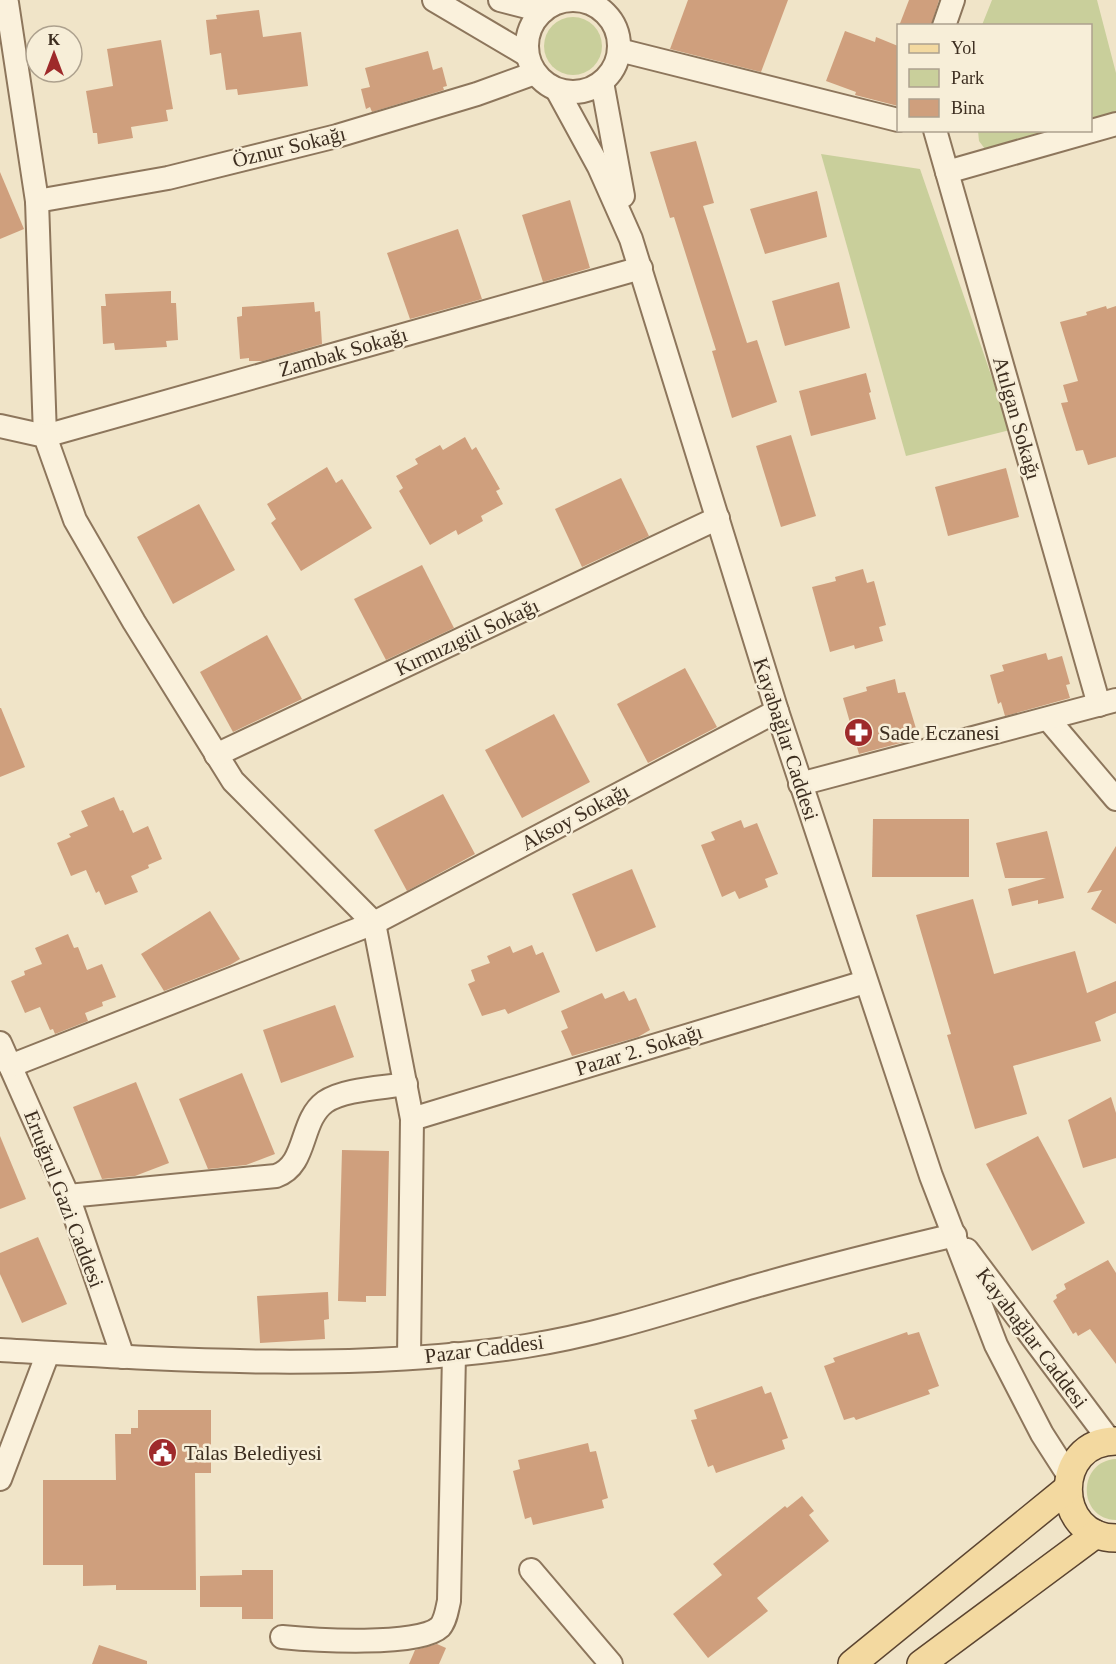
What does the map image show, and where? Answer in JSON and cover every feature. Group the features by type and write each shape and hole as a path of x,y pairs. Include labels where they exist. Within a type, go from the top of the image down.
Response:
{"main road":[{"path":"1106,1536 1084,1526 1075,1516 1069,1503 1068,1482 1075,1463 1084,1453 1096,1445 1113,1442"},
{"path":"852,1664 1068,1482"},
{"path":"921,1664 1106,1536"}],"street":[{"path":"434,0 531,64 546,84 557,90 581,92 602,82 616,62 618,38 606,7 576,0 558,3 543,11 529,31 527,43 531,64"},
{"path":"500,0 543,11"},
{"path":"945,24 953,0"},
{"path":"7,3 37,201 45,436 75,520 134,622 233,781 374,923 412,1119 410,1358"},
{"path":"618,50 897,120"},
{"name":"Öznur Sokağı","path":"37,201 168,178 337,136 477,94 531,64"},
{"name":"Kayabağlar Caddesi","path":"602,82 631,239"},
{"name":"Kayabağlar Caddesi","path":"557,90 599,167 631,239 800,784 917,1136 980,1308 996,1345 1068,1482"},
{"path":"1092,131 1116,124"},
{"name":"Atılgan Sokağı","path":"936,132 1107,703"},
{"path":"947,172 1088,132"},
{"name":"Zambak Sokağı","path":"45,436 640,268"},
{"path":"0,426 45,436"},
{"name":"Kırmızıgül Sokağı","path":"216,754 718,518"},
{"path":"800,784 1107,703"},
{"name":"Aksoy Sokağı","path":"10,1066 374,923 777,711"},
{"path":"1048,719 1116,799"},
{"name":"Pazar 2. Sokağı","path":"412,1119 865,982"},
{"name":"Ertuğrul Gazi Caddesi","path":"0,1043 68,1196 123,1357"},
{"path":"68,1196 276,1176 290,1169 295,1162 313,1117 324,1103 344,1094 406,1084"},
{"name":"Kayabağlar Caddesi","path":"955,1235 1113,1442"},
{"name":"Pazar Caddesi","path":"0,1350 123,1357 290,1361 410,1358 526,1346 639,1322 786,1277 955,1235"},
{"path":"0,1479 48,1353"},
{"path":"282,1637 395,1639 429,1634 440,1627 449,1601 454,1354"},
{"path":"531,1570 611,1664"}],"green space":[{"path":"992,0 1097,0 1116,73 1116,132 988,153 979,141 978,132 1092,132 1092,24 982,24"},
{"path":"573,17 584,19 597,30 602,46 600,57 589,70 573,75 562,73 549,62 544,46 546,35 557,22"},
{"path":"821,154 920,169 1010,430 906,456"},
{"path":"1116,1459 1116,1520 1103,1517 1094,1510 1087,1490 1094,1469 1103,1462"}],"building":[{"path":"688,0 788,0 761,72 670,49"},
{"path":"909,0 939,0 932,24 900,24"},
{"path":"259,10 263,37 301,32 308,86 238,95 237,89 226,90 221,53 210,55 206,20 217,19 216,15"},
{"path":"845,31 875,42 876,37 897,46 897,106 855,95 856,92 826,81"},
{"path":"161,40 173,109 166,110 168,121 131,127 133,138 98,144 97,133 93,133 86,91 113,86 107,49"},
{"path":"428,51 433,70 442,67 447,86 443,87 444,90 372,112 370,107 366,109 361,89 370,87 365,68"},
{"path":"696,141 714,203 703,206 747,343 757,340 777,402 732,418 712,351 716,350 674,217 670,218 650,152"},
{"path":"0,172 24,229 0,239"},
{"path":"817,191 827,237 765,254 750,209"},
{"path":"570,200 590,268 543,282 522,215"},
{"path":"458,229 482,299 410,319 387,253"},
{"path":"839,282 850,328 785,346 772,301"},
{"path":"171,291 171,303 176,303 178,340 166,341 167,347 115,350 114,343 103,344 101,306 106,306 105,294"},
{"path":"314,302 315,312 320,311 322,344 263,361 240,359 237,317 242,316 242,307"},
{"path":"1106,306 1107,309 1116,306 1116,457 1088,465 1083,450 1076,451 1061,403 1068,402 1063,385 1078,381 1060,322 1087,315 1086,312"},
{"path":"866,373 876,419 811,436 799,391"},
{"path":"791,435 816,516 781,527 756,446"},
{"path":"465,437 472,450 476,447 500,489 496,491 503,504 481,516 483,521 458,535 456,530 430,545 399,491 403,488 396,476 418,464 415,459 440,445 443,450"},
{"path":"327,467 336,483 342,479 372,528 301,571 271,523 276,519 267,504"},
{"path":"1006,468 1019,517 948,536 935,487"},
{"path":"621,478 649,536 582,567 555,509"},
{"path":"199,504 235,570 173,604 137,537"},
{"path":"422,565 454,628 386,660 354,599"},
{"path":"863,569 867,583 874,581 886,625 879,627 883,641 855,649 854,645 830,652 812,587 836,581 835,577"},
{"path":"267,635 302,699 233,732 200,672"},
{"path":"1046,653 1048,660 1062,656 1070,684 1066,685 1070,698 1005,716 1001,702 998,704 990,675 1004,671 1002,665"},
{"path":"685,668 717,727 648,763 617,704"},
{"path":"895,679 898,693 905,692 918,735 911,737 912,740 859,754 843,698 867,691 866,687"},
{"path":"0,708 25,767 0,777"},
{"path":"554,714 590,782 522,818 485,750"},
{"path":"443,794 475,854 407,891 374,830"},
{"path":"114,797 120,811 123,810 133,833 148,826 162,859 131,876 138,892 105,905 99,891 96,893 86,870 71,876 57,843 71,837 69,834 88,826 81,811"},
{"path":"873,819 969,819 969,877 872,877"},
{"path":"741,820 744,828 757,823 778,874 765,879 768,887 739,899 735,891 722,897 701,845 715,840 711,832"},
{"path":"1047,831 1064,898 1038,904 1038,900 1012,906 1008,889 1046,878 1005,878 996,843"},
{"path":"1116,846 1116,924 1091,909 1102,890 1087,893"},
{"path":"632,869 656,927 596,952 572,894"},
{"path":"973,899 994,974 1075,951 1087,993 1116,981 1116,1013 1095,1022 1101,1041 1013,1066 1027,1114 975,1129 947,1035 951,1034 916,915"},
{"path":"210,911 240,959 164,991 141,954"},
{"path":"68,934 74,948 78,947 87,970 102,964 116,997 102,1002 103,1006 85,1013 88,1021 55,1034 53,1029 50,1030 40,1007 25,1013 11,981 25,975 24,971 42,964 35,948"},
{"path":"532,945 536,955 543,952 560,992 508,1014 505,1009 482,1016 468,984 475,981 471,970 490,963 487,956 510,946 513,953"},
{"path":"624,991 629,1001 636,998 650,1030 638,1037 572,1056 561,1031 568,1028 561,1011 602,993 605,999"},
{"path":"335,1005 354,1057 281,1083 263,1030"},
{"path":"242,1073 275,1154 246,1165 208,1169 179,1099"},
{"path":"136,1082 169,1163 135,1176 102,1179 73,1107"},
{"path":"1111,1097 1116,1113 1116,1158 1083,1168 1068,1120"},
{"path":"0,1136 26,1199 0,1209"},
{"path":"1038,1136 1085,1223 1032,1251 986,1164"},
{"path":"342,1150 389,1151 386,1296 366,1296 366,1302 338,1301"},
{"path":"38,1237 67,1304 22,1323 0,1274 0,1253"},
{"path":"1108,1260 1116,1273 1116,1364 1090,1329 1078,1336 1076,1332 1073,1334 1053,1301 1057,1298 1056,1295 1066,1289 1064,1284"},
{"path":"328,1292 329,1319 324,1320 325,1339 260,1343 257,1296"},
{"path":"907,1332 908,1335 919,1332 939,1386 928,1390 930,1394 856,1420 854,1417 844,1420 824,1366 835,1362 833,1358"},
{"path":"762,1386 765,1394 771,1392 788,1438 782,1440 785,1449 716,1473 713,1465 708,1467 691,1420 697,1419 694,1410"},
{"path":"138,1410 211,1410 211,1473 195,1473 196,1590 116,1590 116,1585 83,1586 83,1565 43,1565 43,1480 116,1480 115,1434 131,1434 131,1428 138,1428"},
{"path":"588,1443 590,1452 596,1451 608,1498 602,1500 604,1508 533,1525 531,1517 525,1519 513,1471 520,1469 518,1460"},
{"path":"802,1496 814,1511 809,1515 829,1541 757,1598 768,1611 708,1658 673,1614 722,1575 713,1564 785,1506 787,1508"},
{"path":"242,1570 273,1570 273,1619 242,1619 242,1607 200,1607 200,1576 242,1575"},
{"path":"437,1644 446,1648 439,1664 409,1664 415,1650"},
{"path":"99,1645 147,1661 147,1664 92,1664"}],"place":[{"name":"Sade Eczanesi","path":"858,733"},
{"name":"Talas Belediyesi","path":"163,1453"}]}
